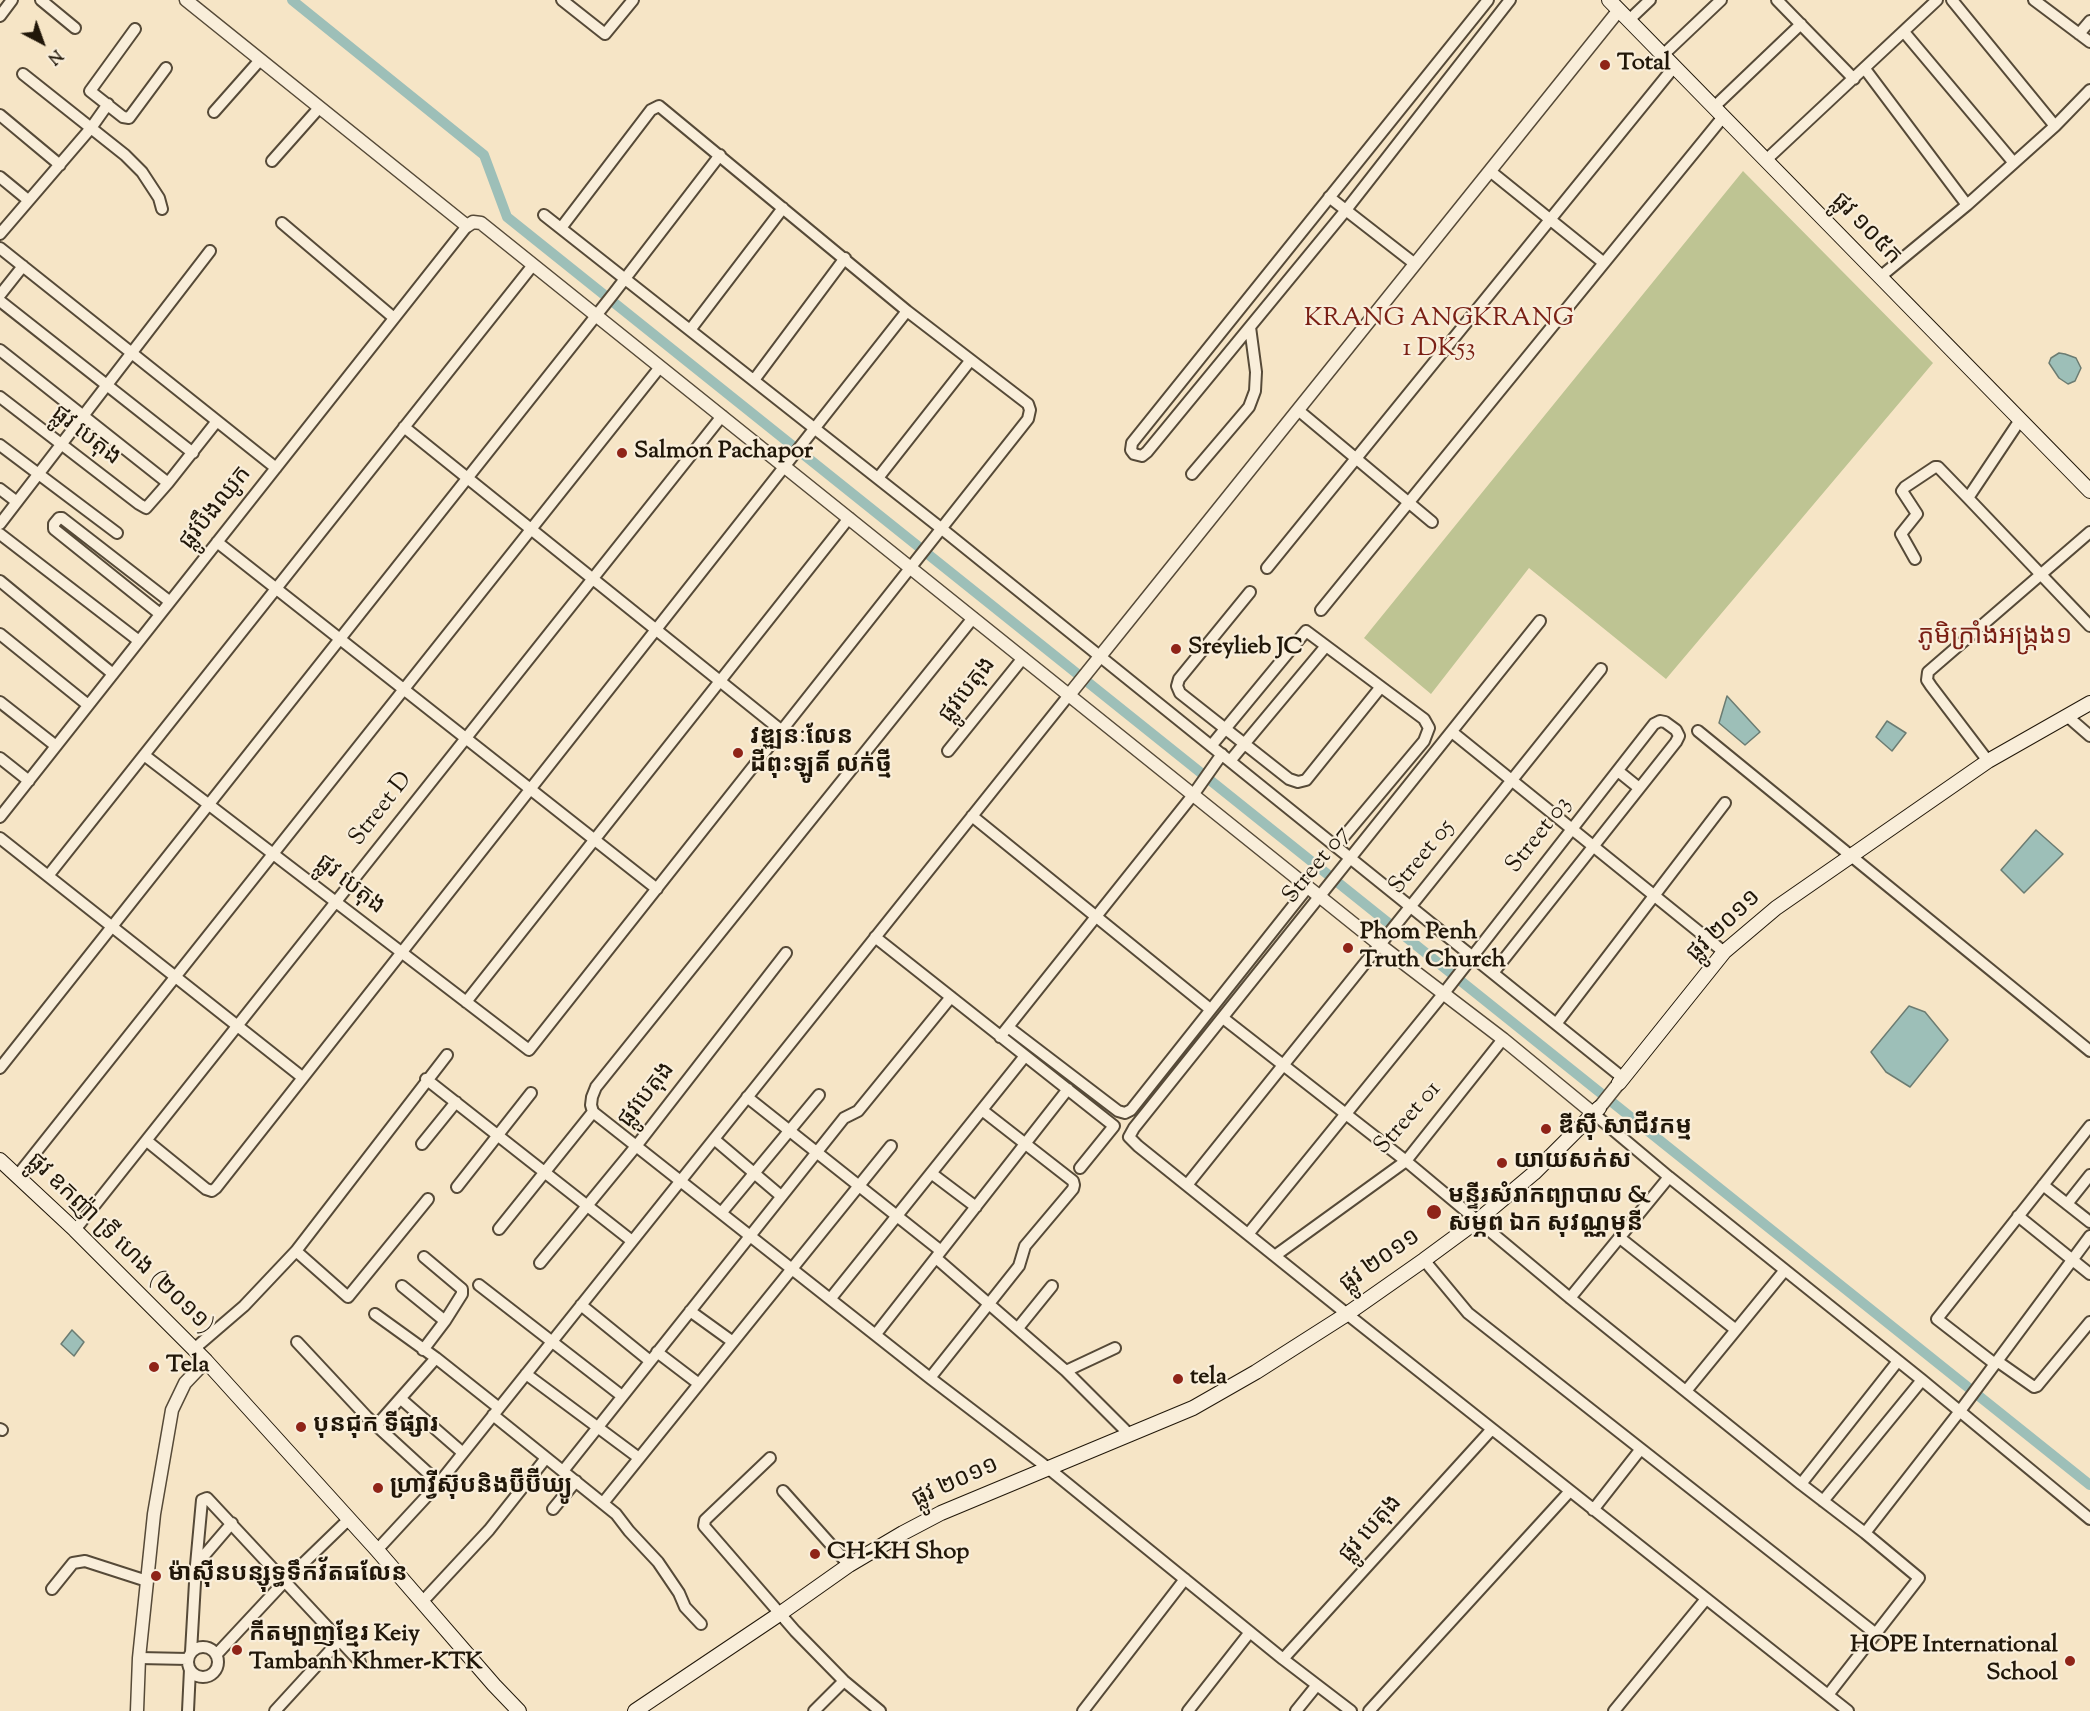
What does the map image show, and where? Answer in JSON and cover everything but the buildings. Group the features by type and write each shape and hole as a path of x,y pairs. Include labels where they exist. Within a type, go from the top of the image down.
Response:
{"main road":[{"name":"ផ្លូវ ១០៥ក","path":"1619,10 2090,491"},
{"name":"ផ្លូវ ២០១១","path":"1621,1081 1724,952 1776,908 1940,792 1988,761 2090,703"},
{"name":"ផ្លូវ ២០១១","path":"635,1711 781,1613 849,1564 940,1513 1193,1408 1256,1372 1347,1314 1477,1221 1534,1173 1597,1111"},
{"name":"ផ្លូវ ឧកញ៉ា ទ្រី ហេង (២០១១)","path":"0,1160 75,1230 206,1361 519,1711"}],"street":[{"path":"0,16 12,0"},
{"path":"41,0 75,28"},
{"path":"186,0 466,226 473,222 481,224 597,313 660,367 786,464 849,518 913,566 1023,658 1072,691 1196,791 1308,887 1322,894 1597,1111 1669,1177 1898,1361 1922,1380 1963,1406 2090,1519"},
{"path":"562,0 605,34 633,0"},
{"path":"1488,0 1132,443 1131,450 1134,454 1142,456 1147,452 1346,210 1510,0"},
{"path":"377,1550 439,1483 1619,10 1650,0"},
{"path":"1663,55 1720,0"},
{"path":"1777,0 1854,79"},
{"path":"1766,160 1904,32 1924,4 1937,0"},
{"path":"1952,0 2055,126"},
{"path":"2034,0 2090,42"},
{"path":"2079,34 2090,21"},
{"path":"1321,610 1604,263 1718,112 1801,24"},
{"path":"135,29 90,91 123,117 129,118 166,68"},
{"path":"1904,32 2014,163"},
{"path":"214,112 260,60"},
{"path":"1267,568 1674,67"},
{"path":"1865,69 1967,205"},
{"path":"23,74 125,155 142,172 159,198 162,209"},
{"path":"1880,277 1967,205 2055,126 2090,90"},
{"path":"0,234 108,105"},
{"path":"218,542 657,889 1028,419 1030,410 1028,404 907,311 659,106 651,110 561,228"},
{"path":"272,161 319,108"},
{"path":"0,115 60,165"},
{"path":"0,1068 624,280 720,155"},
{"path":"1490,171 1604,263"},
{"path":"0,177 28,200"},
{"path":"1329,197 1415,264"},
{"path":"690,330 783,208"},
{"path":"544,215 754,380 813,430 878,478 939,532 1211,746 1223,759 1336,846 1348,862 1493,973 1621,1081"},
{"path":"282,223 394,318"},
{"name":"ផ្លូវបឹងឈូក","path":"1,815 466,226"},
{"path":"0,248 276,468"},
{"path":"0,524 210,250"},
{"path":"754,380 845,258"},
{"path":"48,876 533,265"},
{"path":"0,295 23,266"},
{"path":"0,301 193,453"},
{"path":"147,1141 212,1191 216,1188 907,311"},
{"path":"1192,474 1249,406 1252,399 1256,372 1250,327"},
{"path":"0,350 168,483 217,421"},
{"path":"878,478 970,361"},
{"path":"17,1176 660,367"},
{"name":"ផ្លូវ បេតុង","path":"0,398 146,508 168,483"},
{"path":"1298,410 1432,522"},
{"name":"Street D","path":"75,1230 722,416"},
{"path":"1968,498 2020,420"},
{"path":"404,427 782,731"},
{"path":"0,445 117,533"},
{"path":"1915,559 1901,534 1917,514 1902,491 1905,486 1935,466 2090,626"},
{"path":"0,489 17,502"},
{"path":"160,614 54,529 58,518 62,518 170,602"},
{"path":"466,1002 849,518"},
{"path":"1988,761 1931,686 1927,680 1928,672 2090,532"},
{"path":"0,534 139,641"},
{"path":"0,581 113,674"},
{"path":"1250,592 1179,679 1177,686 1180,693 1289,779 1298,782 1305,780 1380,688"},
{"path":"973,618 596,1087 591,1105 593,1112 930,1378 1048,1468 1351,1711"},
{"name":"Street 07","path":"1187,1185 1138,1146 1130,1137 1134,1128 1540,621"},
{"path":"1211,746 1302,633 1306,631 1424,719 1429,728 1424,741 1336,846"},
{"path":"0,634 88,705"},
{"path":"1000,1036 1196,791 1223,759 1244,744 1326,646"},
{"name":"ផ្លូវបេតុង","path":"948,751 1023,658"},
{"name":"Street 05","path":"1187,1185 1601,669"},
{"path":"0,702 56,746"},
{"path":"2067,716 2090,736"},
{"name":"Street 03","path":"1249,1233 1445,992 1654,724 1659,721 1671,726 1679,736 1676,742 1493,973"},
{"path":"1698,731 2090,1051"},
{"path":"1452,732 1724,952"},
{"name":"ផ្លូវ បេតុង","path":"144,755 529,1050 657,889"},
{"path":"0,758 29,781"},
{"path":"1618,771 1640,788"},
{"path":"1556,1024 1725,803"},
{"path":"972,816 1210,1009"},
{"path":"0,838 302,1077"},
{"path":"1008,1027 1118,1111 1125,1113 1131,1110 1308,887"},
{"path":"875,938 1114,1126 1080,1168"},
{"name":"ផ្លូវបេតុង","path":"540,1263 637,1145 786,953"},
{"path":"562,1471 844,1118 858,1111 951,997"},
{"path":"1223,1018 1406,1161 1570,1298 1919,1578 1828,1695"},
{"name":"Street 01","path":"1276,1255 1406,1161 1503,1038"},
{"path":"194,1349 244,1306 296,1251 426,1079 447,1055"},
{"path":"831,1298 1025,1056"},
{"path":"426,1079 632,1241"},
{"name":"ផ្លូវ ២០១១","path":"1597,1111 1621,1081"},
{"path":"876,1334 1068,1089"},
{"path":"457,1187 531,1093"},
{"path":"722,1212 819,1095"},
{"path":"747,1097 897,1215 990,1304 1066,1371 1130,1435"},
{"path":"422,1144 456,1102"},
{"path":"930,1378 1019,1266 1025,1246 1074,1185 1073,1180 982,1110"},
{"path":"500,1229 593,1112"},
{"path":"2090,1126 1937,1319 1996,1363 2034,1387 2090,1322"},
{"path":"714,1138 782,1196"},
{"path":"603,1503 891,1146"},
{"path":"931,1173 976,1207"},
{"path":"2067,1203 2090,1175"},
{"path":"1570,1298 1669,1177"},
{"path":"1187,1185 1848,1711"},
{"path":"2043,1185 2090,1222"},
{"path":"296,1251 348,1297 428,1199"},
{"path":"2018,1216 2090,1274"},
{"path":"1865,1533 2090,1236"},
{"path":"1620,1238 1736,1330"},
{"path":"423,1350 462,1294 462,1289 424,1257"},
{"path":"1424,1260 1468,1313 1876,1634"},
{"path":"1686,1391 1785,1270"},
{"path":"479,1285 622,1396"},
{"path":"402,1286 445,1321"},
{"path":"1018,1328 1052,1286"},
{"path":"581,1305 654,1357 699,1384"},
{"path":"690,1311 733,1342"},
{"path":"375,1314 436,1358 546,1458 616,1514 658,1562 679,1593 685,1607 701,1624"},
{"path":"297,1342 376,1426 439,1483"},
{"path":"1066,1371 1115,1348"},
{"path":"376,1426 436,1358"},
{"path":"137,1711 139,1658 154,1514 172,1410 185,1383 206,1361"},
{"path":"1801,1484 1898,1361"},
{"path":"526,1374 639,1458"},
{"path":"1823,1501 1922,1380"},
{"path":"401,1399 463,1453"},
{"name":"ផ្លូវ បេតុង","path":"1284,1659 1492,1429"},
{"path":"1593,1510 1640,1450"},
{"path":"423,1601 489,1530 546,1458"},
{"path":"770,1458 705,1520 704,1524 795,1631 844,1680 880,1711"},
{"path":"553,1509 576,1481"},
{"path":"783,1491 849,1564"},
{"path":"1369,1711 1570,1491"},
{"path":"188,1711 196,1565 204,1499 208,1498 232,1523 360,1662"},
{"path":"216,1655 285,1581 349,1519"},
{"path":"196,1565 232,1523"},
{"path":"52,1589 73,1563 85,1561 147,1581"},
{"path":"1083,1711 1185,1579"},
{"path":"1614,1711 1706,1599"},
{"path":"1188,1711 1250,1632"},
{"path":"275,1711 340,1640"},
{"path":"200,1647 205,1647 216,1655 218,1665 207,1676 197,1676 190,1660 200,1647"},
{"path":"139,1658 190,1660"},
{"path":"814,1711 844,1680"},
{"path":"1296,1711 1317,1685"}],"green space":[{"path":"1743,171 1933,363 1666,679 1529,568 1431,694 1364,638"}],"water":[{"path":"2059,353 2076,358 2081,368 2075,381 2068,384 2059,378 2049,363 2051,358"},
{"path":"1727,696 1760,732 1745,745 1719,723"},
{"path":"1887,721 1906,733 1892,751 1876,737"},
{"path":"2036,830 2063,854 2024,893 2001,870"},
{"path":"1909,1006 1925,1012 1948,1040 1910,1087 1886,1072 1871,1052"},
{"path":"72,1330 84,1342 74,1356 61,1344"}],"waterway":[{"path":"292,0 484,155 507,217 2090,1485"}],"place":[{"name":"Total","path":"1605,65"},
{"name":"Salmon Pachapor","path":"622,453"},
{"name":"Sreylieb JC","path":"1176,649"},
{"name":"វឌ្ឍនៈលែន ដីពុះឡូតិ៍ លក់ថ្មី","path":"738,753"},
{"name":"Phom Penh Truth Church","path":"1348,948"},
{"name":"ឌីស៊ី សាជីវកម្ម","path":"1546,1129"},
{"name":"យាយសក់ស","path":"1502,1163"},
{"name":"មន្ទីរសំរាកព្យាបាល & សម្ភព ឯក សុវណ្ណមុនី","path":"1434,1212"},
{"name":"Tela","path":"154,1367"},
{"name":"tela","path":"1178,1379"},
{"name":"បុនជុក ទីផ្សារ","path":"301,1427"},
{"name":"ហ្រាវ្វីស៊ុបនិងប៊ីប៊ីឃ្យូ","path":"378,1488"},
{"name":"CH-KH Shop","path":"815,1554"},
{"name":"ម៉ាស៊ីនបន្សុទ្ធទឹកវ័តធលែន","path":"156,1576"},
{"name":"កីតម្បាញខ្មែរ Keiy Tambanh Khmer-KTK","path":"237,1650"},
{"name":"HOPE International School","path":"2070,1661"}],"district":[{"name":"KRANG ANGKRANG 1 DK53","path":"1439,336"},
{"name":"ភូមិក្រាំងអង្រ្កង១","path":"1995,639"}]}
